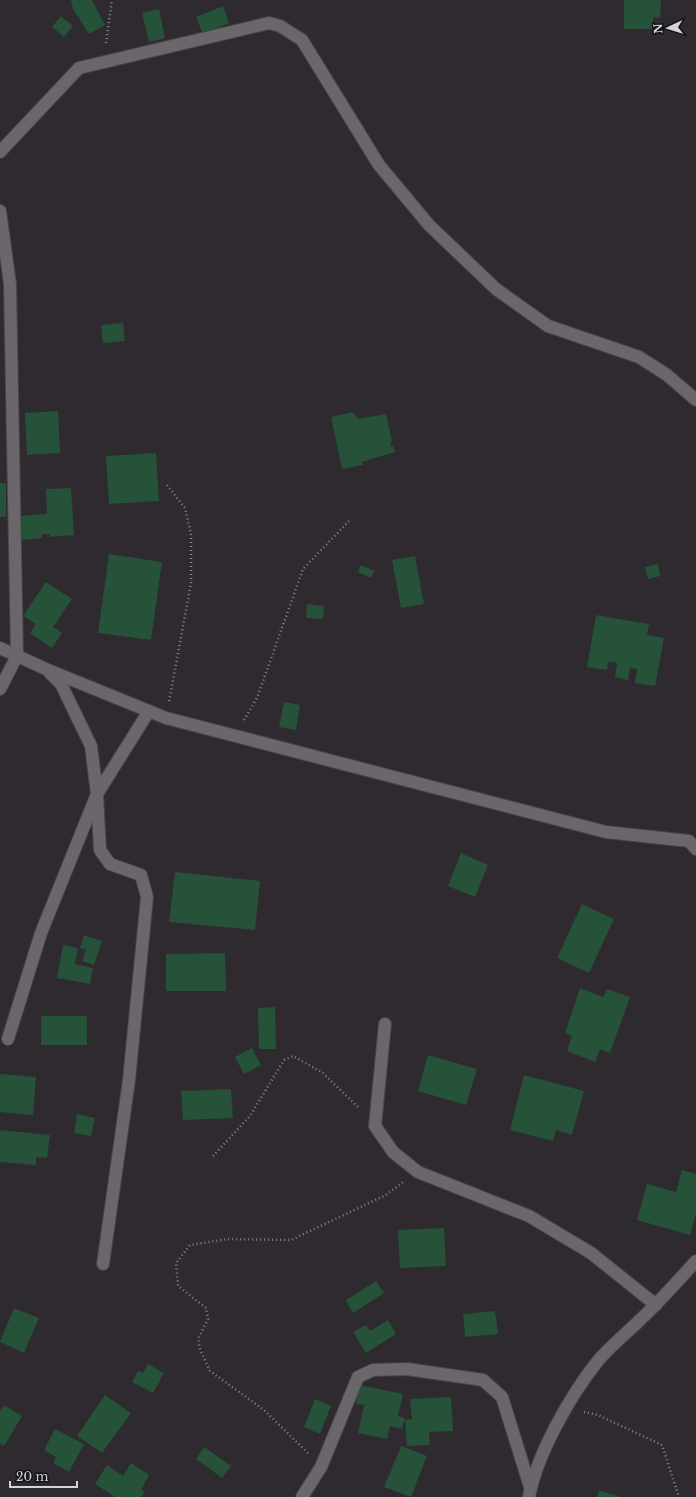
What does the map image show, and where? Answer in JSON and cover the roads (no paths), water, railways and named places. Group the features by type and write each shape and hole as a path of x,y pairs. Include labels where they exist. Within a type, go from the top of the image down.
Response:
{"street":[{"path":"0,152 79,68 269,23 280,26 302,40 379,164 429,225 496,289 548,326 639,357 667,375 696,400"},
{"path":"0,211 10,284 18,656 0,690"},
{"path":"0,648 48,670 166,718 606,832 694,844"},
{"path":"48,670 61,684 91,746 97,794 100,850 110,864 141,875 147,897 128,1080 103,1264"},
{"path":"8,1039 41,933 97,794 149,711"},
{"path":"385,1024 375,1126 393,1152 418,1172 530,1216 591,1253 656,1305"},
{"path":"530,1492 543,1452 566,1408 598,1361 656,1305 696,1261"},
{"path":"302,1497 321,1466 358,1377 373,1370 407,1369 483,1380 502,1397 530,1492"}]}
